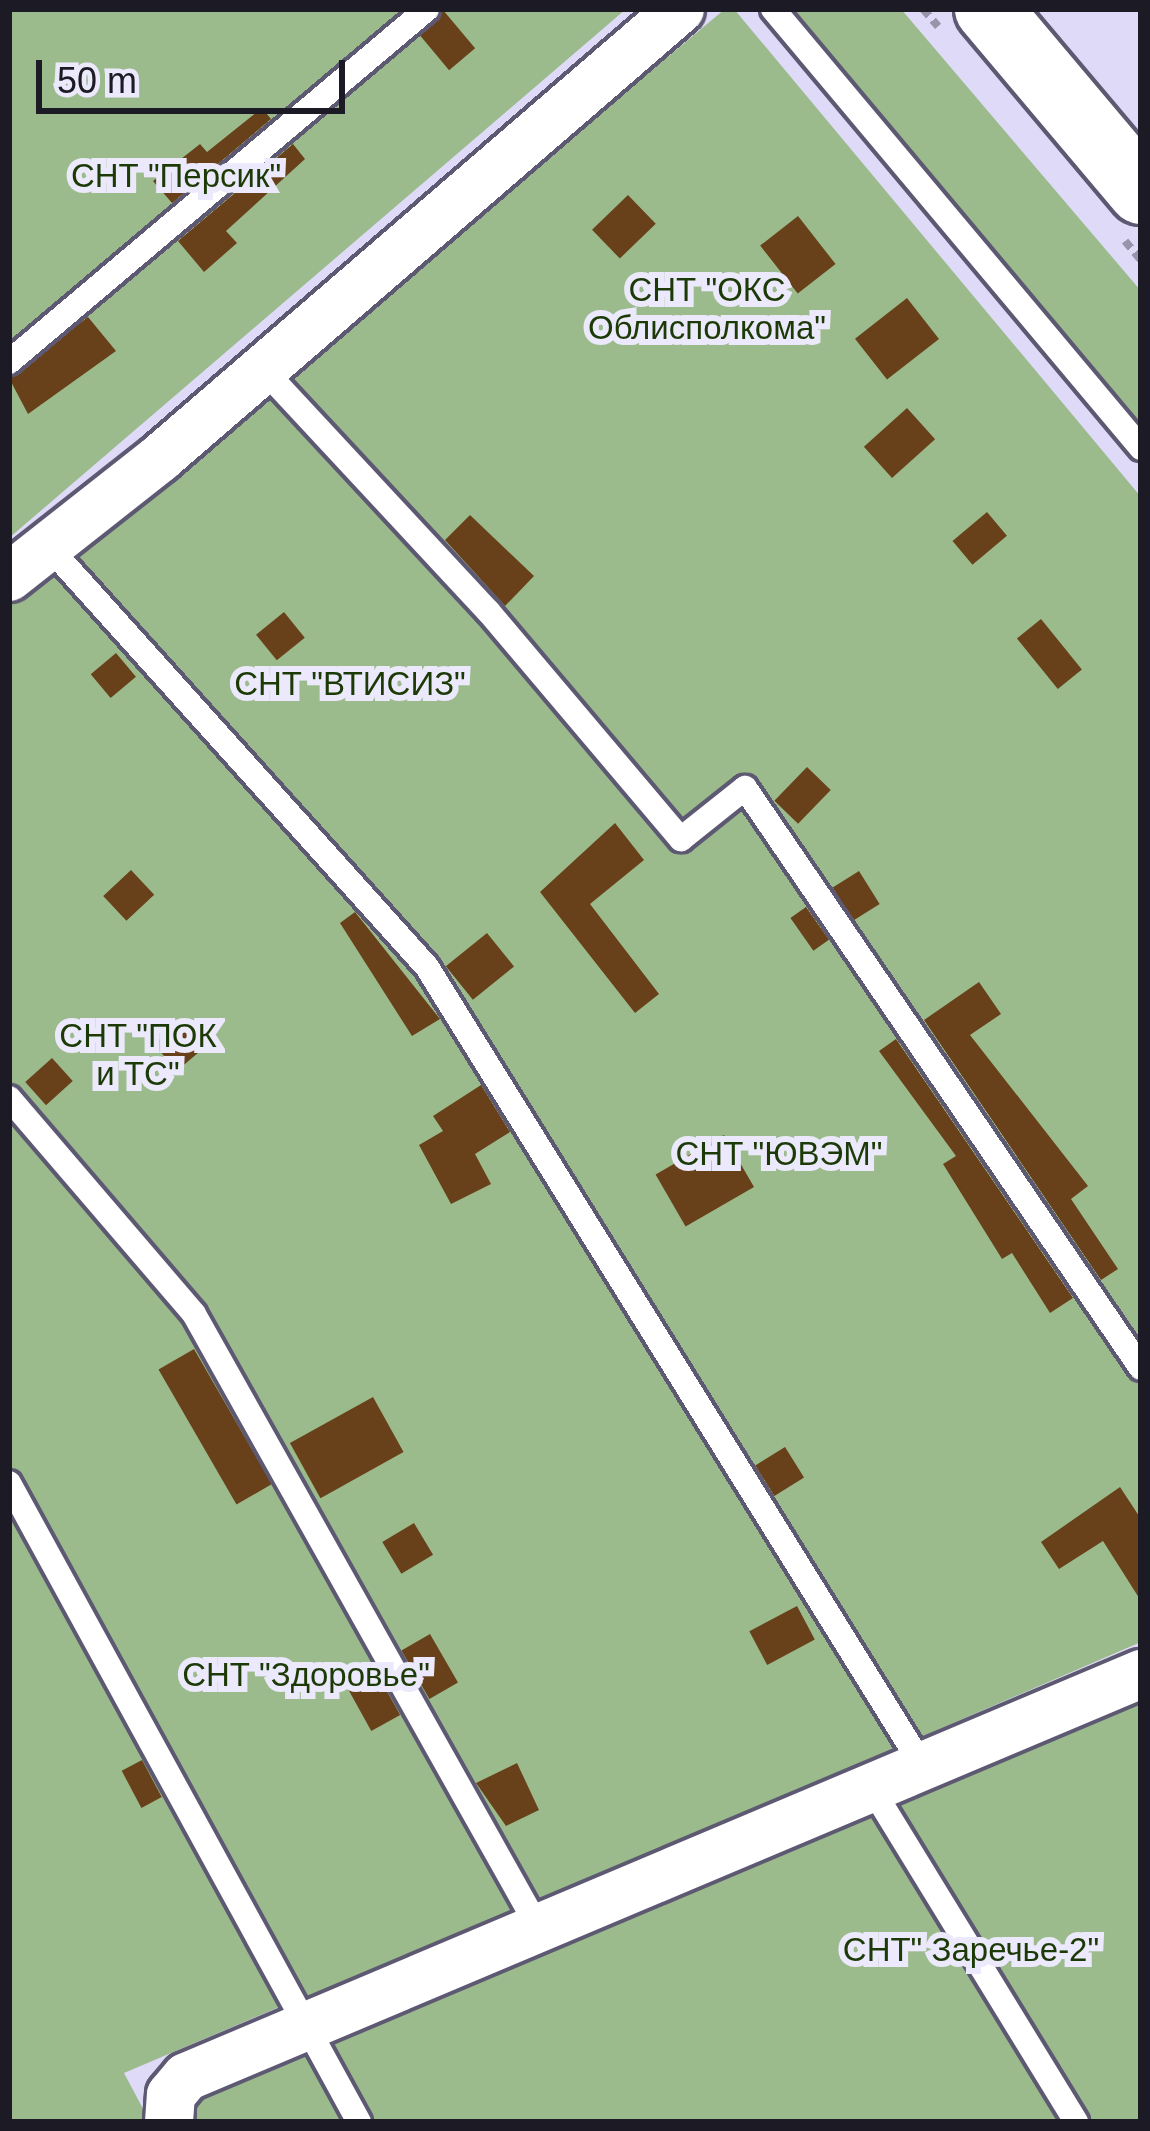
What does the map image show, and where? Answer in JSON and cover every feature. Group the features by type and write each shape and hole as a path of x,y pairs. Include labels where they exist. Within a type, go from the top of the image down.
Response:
{"main road":[{"path":"988,9 1141,190"},
{"path":"1039,9 1141,129"}],"street":[{"path":"9,577 262,368 680,9"},
{"path":"169,2122 171,2095 186,2077 538,1927 874,1792 1141,1674"}],"lane":[{"path":"9,362 428,9"},
{"path":"772,9 1141,448"},
{"path":"262,368 488,611 681,838 745,788 1141,1368"},
{"path":"47,545 428,968 925,1770"},
{"path":"9,1098 194,1314 538,1927"},
{"path":"9,1483 358,2122"},
{"path":"874,1792 1076,2122"}],"green space":[{"name":"СНТ \"Персик\"","path":"9,9 626,9 9,538"},
{"path":"725,9 734,9 1141,497 1141,1642 309,2001 305,1996 124,2073 150,2122 9,2122 9,607"},
{"path":"790,9 901,9 1141,291 1141,429"},
{"name":"СНТ\" Заречье-2\"","path":"1141,1692 1141,2122 184,2122 194,2092"}],"building":[{"path":"443,10 475,48 449,70 417,32"},
{"path":"262,108 271,119 172,203 153,181 200,144 207,152"},
{"path":"293,144 305,159 226,231 237,243 204,272 178,241"},
{"path":"628,195 656,224 620,259 592,230"},
{"path":"798,216 836,264 798,294 760,246"},
{"path":"907,298 939,339 887,380 855,339"},
{"path":"88,317 116,351 28,414 9,378"},
{"path":"907,408 935,439 892,478 864,447"},
{"path":"987,512 1007,536 972,565 953,541"},
{"path":"470,515 534,576 505,606 445,540"},
{"path":"284,612 305,638 277,660 256,635"},
{"path":"1041,619 1082,670 1058,689 1017,639"},
{"path":"116,653 136,677 111,698 91,674"},
{"path":"807,767 831,790 798,824 774,801"},
{"path":"615,823 644,860 590,904 659,994 635,1013 540,892"},
{"path":"131,870 154,895 126,921 103,896"},
{"path":"859,871 880,904 853,921 833,887"},
{"path":"806,907 829,940 813,951 790,918"},
{"path":"355,912 440,1019 412,1036 340,923"},
{"path":"487,933 514,966 473,1000 446,966"},
{"path":"979,982 1001,1014 970,1035 1088,1186 1071,1199 1118,1269 1101,1280 924,1020"},
{"path":"184,1019 206,1046 177,1071 154,1044"},
{"path":"896,1039 1073,1298 1050,1313 1012,1253 1002,1259 943,1164 956,1156 879,1051"},
{"path":"52,1058 73,1081 46,1105 25,1082"},
{"path":"481,1085 510,1132 475,1154 491,1184 451,1204 419,1145 443,1131 433,1116"},
{"path":"724,1135 754,1187 686,1226 656,1174"},
{"path":"194,1349 272,1484 236,1505 158,1370"},
{"path":"373,1397 404,1452 320,1498 290,1443"},
{"path":"785,1447 804,1478 774,1496 755,1466"},
{"path":"1120,1487 1141,1519 1141,1601 1103,1541 1059,1569 1041,1542"},
{"path":"414,1523 433,1555 401,1574 382,1542"},
{"path":"797,1606 815,1640 767,1665 749,1631"},
{"path":"430,1634 458,1682 429,1699 401,1650"},
{"path":"373,1666 400,1715 371,1731 344,1682"},
{"path":"142,1760 162,1797 141,1808 122,1771"},
{"path":"517,1763 539,1810 506,1826 476,1783"}],"park label":[{"name":"СНТ \"ОКС Облисполкома\"","path":"707,309"},
{"name":"СНТ \"ВТИСИЗ\"","path":"350,684"},
{"name":"СНТ \"ПОК и ТС\"","path":"138,1055"},
{"name":"СНТ \"ЮВЭМ\"","path":"779,1154"},
{"name":"СНТ \"Здоровье\"","path":"306,1675"}]}
